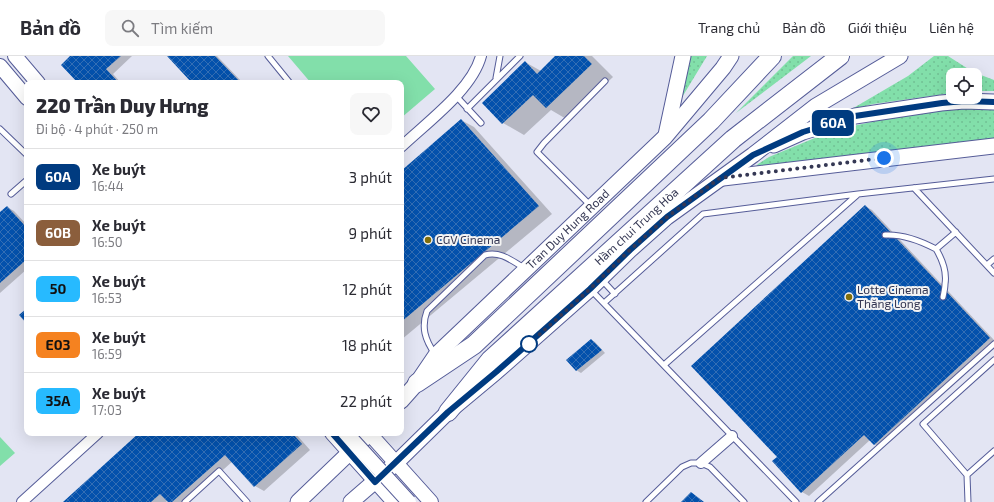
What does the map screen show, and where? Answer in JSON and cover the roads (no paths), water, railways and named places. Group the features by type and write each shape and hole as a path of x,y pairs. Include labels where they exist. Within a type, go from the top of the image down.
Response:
{"highway":[{"name":"Hầm chui Trung Hòa","path":"417,384 474,344 711,121 772,56"},
{"name":"Hầm chui Trung Hòa","path":"448,412 490,360 733,139 840,56"}],"main road":[{"path":"665,137 683,56"},
{"path":"351,502 396,463 448,412 596,284 630,250 667,217 753,155 816,106 889,60 900,56"},
{"name":"Tran Duy Hung Road","path":"404,398 417,384 436,355 665,137 727,60"},
{"path":"753,155 803,132 855,116 942,103 964,101 994,102"},
{"path":"720,178 994,146"},
{"path":"298,502 367,436"}],"street":[{"path":"15,56 35,80"},
{"path":"404,144 456,96 473,74 481,56"},
{"path":"0,66 24,94"},
{"path":"22,502 95,436"},
{"path":"335,436 394,502"},
{"path":"349,436 409,502"},
{"path":"373,436 432,502"},
{"path":"701,463 732,436"}],"lane":[{"path":"268,56 288,80"},
{"path":"496,79 500,56"},
{"path":"467,109 520,56"},
{"path":"593,207 537,152 605,81"},
{"path":"456,96 481,123"},
{"path":"0,129 24,152"},
{"path":"604,303 703,214 858,194 994,179"},
{"path":"11,194 24,183"},
{"path":"914,188 994,273"},
{"path":"664,366 858,194"},
{"path":"936,249 956,232"},
{"path":"885,236 903,237 917,240 936,249 944,269 946,282 943,297"},
{"path":"436,355 428,344 424,327 424,320 427,311 485,255 493,253 503,255 526,270"},
{"path":"987,265 994,259"},
{"path":"596,284 615,294"},
{"path":"596,284 604,303 796,502"},
{"path":"818,502 994,344"},
{"path":"968,502 968,475 923,424 994,360"},
{"path":"968,475 994,451"},
{"path":"646,502 682,467 691,463 701,463 710,467 744,502"},
{"path":"185,502 219,471 247,502"}],"place":[{"name":"CGV Cinema","path":"428,240"},
{"name":"Lotte Cinema Thăng Long","path":"849,297"}]}
